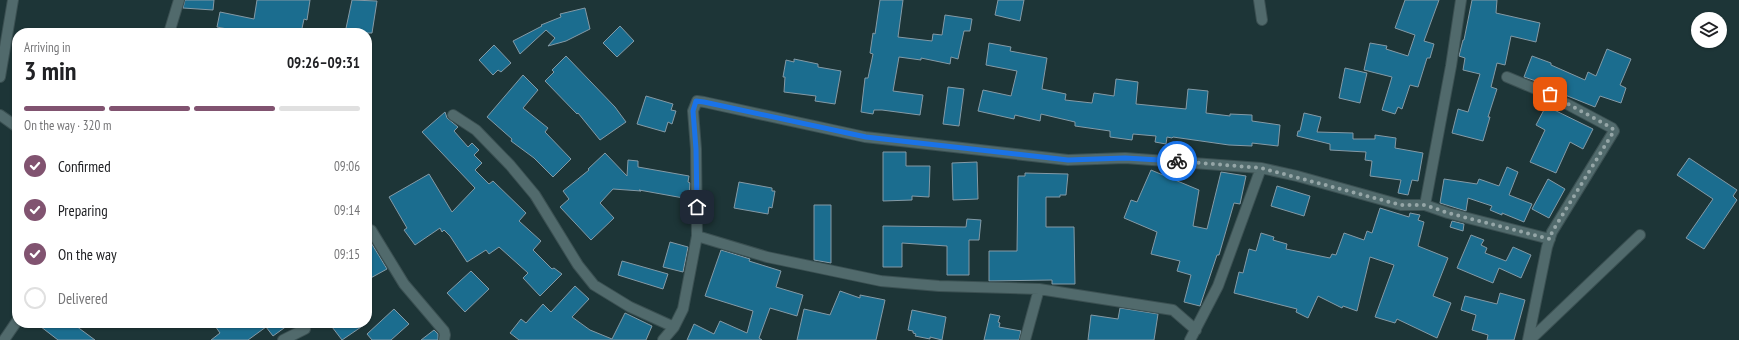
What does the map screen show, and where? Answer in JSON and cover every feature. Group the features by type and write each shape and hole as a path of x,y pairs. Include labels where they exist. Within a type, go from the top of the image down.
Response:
{"street":[{"path":"0,77 13,0"},
{"path":"170,28 179,0"},
{"path":"1259,0 1262,20"},
{"path":"1425,205 1451,66 1461,0"},
{"path":"1507,77 1550,94 1612,128 1614,131 1552,232 1529,340"},
{"path":"662,340 674,327 683,309 697,236 696,149 693,111 696,101 873,138 1068,160 1125,158 1261,168 1401,205 1425,205 1448,213 1550,239"},
{"path":"0,115 12,123"},
{"path":"453,115 476,130 510,165 535,196 578,265 594,285 630,307 674,327"},
{"path":"697,236 767,257 881,281 939,286 1039,289 1173,310 1195,337 1218,286 1261,168"},
{"path":"372,232 404,284 444,331 444,340"},
{"path":"1529,340 1640,235"},
{"path":"1025,340 1039,289"},
{"path":"4,340 13,328"},
{"path":"282,340 305,329"}],"building":[{"path":"185,0 214,0 213,10 183,8"},
{"path":"257,0 310,0 307,20 304,19 302,28 217,27 220,12 254,19"},
{"path":"352,0 377,1 372,33 372,28 346,28"},
{"path":"880,0 903,0 898,37 932,41 933,34 942,35 945,15 972,19 970,31 964,31 958,59 951,57 950,64 921,58 921,60 899,57 893,91 923,95 920,115 882,110 874,110 873,114 861,112 865,78 868,78 873,54 870,53 873,33 875,34"},
{"path":"998,0 1024,0 1020,21 995,15"},
{"path":"1405,0 1439,0 1424,41 1434,44 1430,58 1427,58 1418,87 1410,85 1402,109 1398,107 1395,114 1382,110 1392,77 1364,70 1370,43 1387,46 1386,49 1408,56 1415,35 1395,28"},
{"path":"1472,0 1497,0 1496,13 1540,23 1536,42 1511,36 1505,65 1497,63 1491,87 1497,89 1488,117 1490,117 1483,141 1452,133 1458,109 1468,112 1480,74 1463,70 1465,58 1459,56 1464,40"},
{"path":"585,8 590,29 566,41 548,46 555,38 546,30 520,54 513,41 542,26 541,25 561,17 560,14"},
{"path":"620,26 634,41 617,57 603,43"},
{"path":"989,43 1011,47 1010,51 1047,58 1042,89 1066,94 1065,100 1092,103 1094,93 1114,96 1116,79 1138,82 1136,104 1186,109 1188,89 1208,91 1206,113 1230,116 1230,114 1252,115 1252,121 1280,125 1278,146 1252,143 1252,146 1229,145 1173,137 1167,137 1166,144 1155,142 1156,136 1133,134 1132,140 1110,137 1110,131 1075,126 1075,122 1041,114 1040,121 1015,115 1014,119 978,111 983,90 1011,96 1017,71 986,65"},
{"path":"494,45 511,63 501,72 498,70 493,75 479,60"},
{"path":"1607,49 1631,59 1620,85 1626,88 1621,103 1600,96 1595,107 1560,93 1550,88 1551,86 1524,77 1532,56 1551,63 1551,65 1585,80 1588,72 1596,76"},
{"path":"566,56 615,107 626,122 600,140 578,113 577,114 545,81 554,72 552,70"},
{"path":"794,59 818,64 818,67 841,71 835,104 815,101 816,96 784,92 785,77 783,77 786,60 794,62"},
{"path":"1345,68 1367,73 1360,103 1339,98"},
{"path":"523,75 538,90 523,108 548,128 545,132 571,159 553,177 534,158 511,141 512,139 487,117"},
{"path":"948,87 964,89 959,126 943,124"},
{"path":"646,96 673,104 671,110 676,111 672,124 668,122 665,132 637,124"},
{"path":"1546,106 1593,129 1583,149 1570,142 1556,173 1530,162 1545,130 1536,125"},
{"path":"445,112 447,118 458,127 454,131 468,147 472,143 479,150 474,155 482,163 475,170 489,184 493,181 526,213 519,221 541,241 533,250 552,269 554,268 562,274 540,296 523,278 528,273 499,247 489,254 486,250 467,262 450,236 444,230 442,232 440,228 415,245 404,230 407,228 389,197 429,174 452,212 475,188 422,132"},
{"path":"1304,113 1321,117 1317,132 1353,133 1353,139 1375,139 1375,135 1396,138 1395,148 1423,153 1418,181 1412,180 1408,195 1398,193 1401,180 1370,176 1372,161 1365,160 1366,152 1330,150 1330,144 1297,136 1298,131 1300,131"},
{"path":"883,152 906,152 906,166 930,166 929,197 912,196 912,200 883,201"},
{"path":"605,153 627,176 628,160 638,161 638,167 689,176 689,199 639,190 641,191 613,189 600,203 614,218 591,240 560,207 569,199 563,191 589,170 588,169"},
{"path":"1689,158 1737,190 1733,196 1737,200 1704,249 1686,238 1713,199 1677,175"},
{"path":"977,162 978,199 953,200 952,163"},
{"path":"1507,167 1518,172 1509,195 1532,204 1524,222 1490,210 1492,206 1468,198 1466,211 1440,203 1444,179 1477,184 1479,179 1499,186"},
{"path":"1151,170 1199,190 1193,226 1207,229 1221,172 1246,176 1240,204 1234,203 1219,255 1217,255 1200,306 1184,302 1191,275 1177,271 1180,261 1151,254 1157,232 1124,218 1131,200 1137,202"},
{"path":"1025,173 1068,174 1066,195 1060,195 1060,197 1046,197 1046,227 1074,227 1075,284 1052,284 1052,280 989,281 989,251 1017,251 1018,176 1025,176"},
{"path":"1548,179 1565,189 1549,218 1532,209"},
{"path":"739,182 772,188 772,191 775,191 772,208 769,207 768,214 734,208"},
{"path":"1277,186 1310,196 1304,216 1271,206"},
{"path":"814,205 831,205 831,263 814,260"},
{"path":"1380,208 1409,217 1410,213 1420,215 1418,220 1424,222 1418,246 1448,258 1433,296 1451,303 1437,338 1397,319 1395,323 1375,317 1394,265 1370,257 1357,311 1343,306 1342,308 1318,296 1308,318 1296,312 1297,309 1234,293 1239,272 1243,273 1249,249 1256,251 1261,233 1274,237 1273,240 1287,244 1286,249 1330,258 1332,254 1336,255 1344,233 1364,240 1367,231 1372,233"},
{"path":"967,219 981,220 979,240 969,240 969,275 947,275 947,246 902,243 902,267 883,267 883,226 966,227"},
{"path":"1452,221 1464,224 1463,231 1450,227"},
{"path":"1471,235 1484,240 1481,245 1487,248 1485,253 1506,261 1513,247 1531,255 1521,278 1499,268 1493,283 1457,268"},
{"path":"670,242 688,247 683,272 663,267"},
{"path":"372,244 387,269 372,277"},
{"path":"721,250 781,271 776,287 803,295 797,316 770,308 759,338 762,340 687,340 694,324 714,334 720,321 747,333 753,311 705,296"},
{"path":"622,261 668,274 663,289 618,275"},
{"path":"471,271 489,289 465,312 447,293"},
{"path":"575,286 589,299 572,317 590,330 612,339 625,313 652,326 646,340 519,340 510,333 521,319 526,323 543,304 551,312"},
{"path":"840,291 860,298 860,295 885,300 876,340 797,340 804,309 830,315"},
{"path":"1500,293 1525,300 1514,340 1487,340 1488,335 1472,330 1476,315 1461,310 1465,296 1497,304"},
{"path":"1120,308 1158,314 1154,340 1088,340 1091,315 1118,319"},
{"path":"394,309 409,324 391,340 372,340 367,334"},
{"path":"912,310 946,317 942,340 930,337 930,339 915,336 916,334 913,333 913,331 908,330"},
{"path":"990,314 1000,316 998,322 1000,323 999,327 1021,331 1019,340 984,340"},
{"path":"42,328 79,328 95,340 58,340"},
{"path":"216,328 265,328 248,340 211,340 220,333"},
{"path":"267,328 284,328 273,336"},
{"path":"333,328 360,328 342,340"},
{"path":"434,330 438,334 438,340 421,340"}],"way so far":[{"path":"1177,161 1261,168 1297,176 1401,205 1425,205 1448,213 1550,239 1552,232 1614,131 1612,128 1550,94"}],"route":[{"path":"697,207 696,149 693,111 696,101 866,137 1068,160 1125,158 1177,161"}]}
